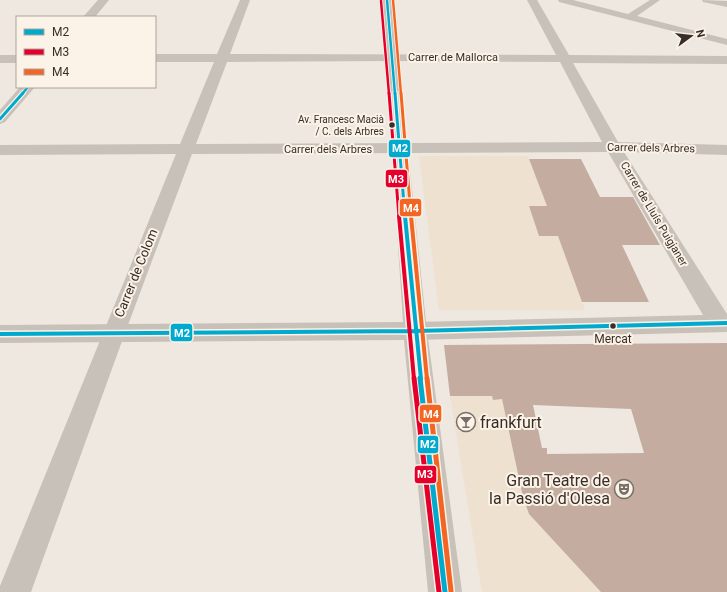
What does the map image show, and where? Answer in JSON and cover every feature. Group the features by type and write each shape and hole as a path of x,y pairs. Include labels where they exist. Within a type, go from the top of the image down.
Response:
{"street":[{"path":"90,16 104,0"},
{"name":"Carrer de Colom","path":"14,592 113,333 245,0"},
{"path":"387,0 415,331 445,592"},
{"name":"Carrer de Lluís Puigjaner","path":"532,0 562,58 613,147 723,323"},
{"path":"562,0 587,3 630,17 727,42"},
{"path":"630,17 656,0"},
{"path":"706,0 727,4"},
{"name":"Carrer de Mallorca","path":"156,58 392,57 727,60"},
{"path":"0,59 16,59"},
{"path":"0,119 27,88"},
{"name":"Carrer dels Arbres","path":"0,150 613,147 727,150"},
{"path":"0,334 415,331 723,323"}],"shaded area":[{"path":"419,156 528,156 547,206 529,206 539,236 558,236 585,310 439,310"},
{"path":"450,396 492,396 493,400 502,399 523,497 529,514 601,592 482,592"}],"building":[{"path":"529,159 581,159 600,197 633,197 660,245 622,245 649,302 582,302 558,236 539,236 529,206 547,206"},
{"path":"727,343 727,592 601,592 529,514 523,497 502,399 493,400 492,396 450,396 444,345","holes":["533,405 631,409 644,453 547,454 547,448 542,448"]}],"transit line":[{"name":"M2","path":"387,0 415,331 445,592"},
{"name":"M4","path":"393,0 421,330 451,591"},
{"name":"M3","path":"381,1 409,332 439,592"},
{"name":"M2","path":"0,119 27,88"},
{"name":"M2","path":"0,334 415,331 727,323"}],"place":[{"name":"Av. Francesc Macià / C. dels Arbres","path":"392,125"},
{"name":"Mercat","path":"613,326"},
{"name":"frankfurt","path":"466,422"},
{"name":"Gran Teatre de la Passió d'Olesa","path":"624,489"}]}
